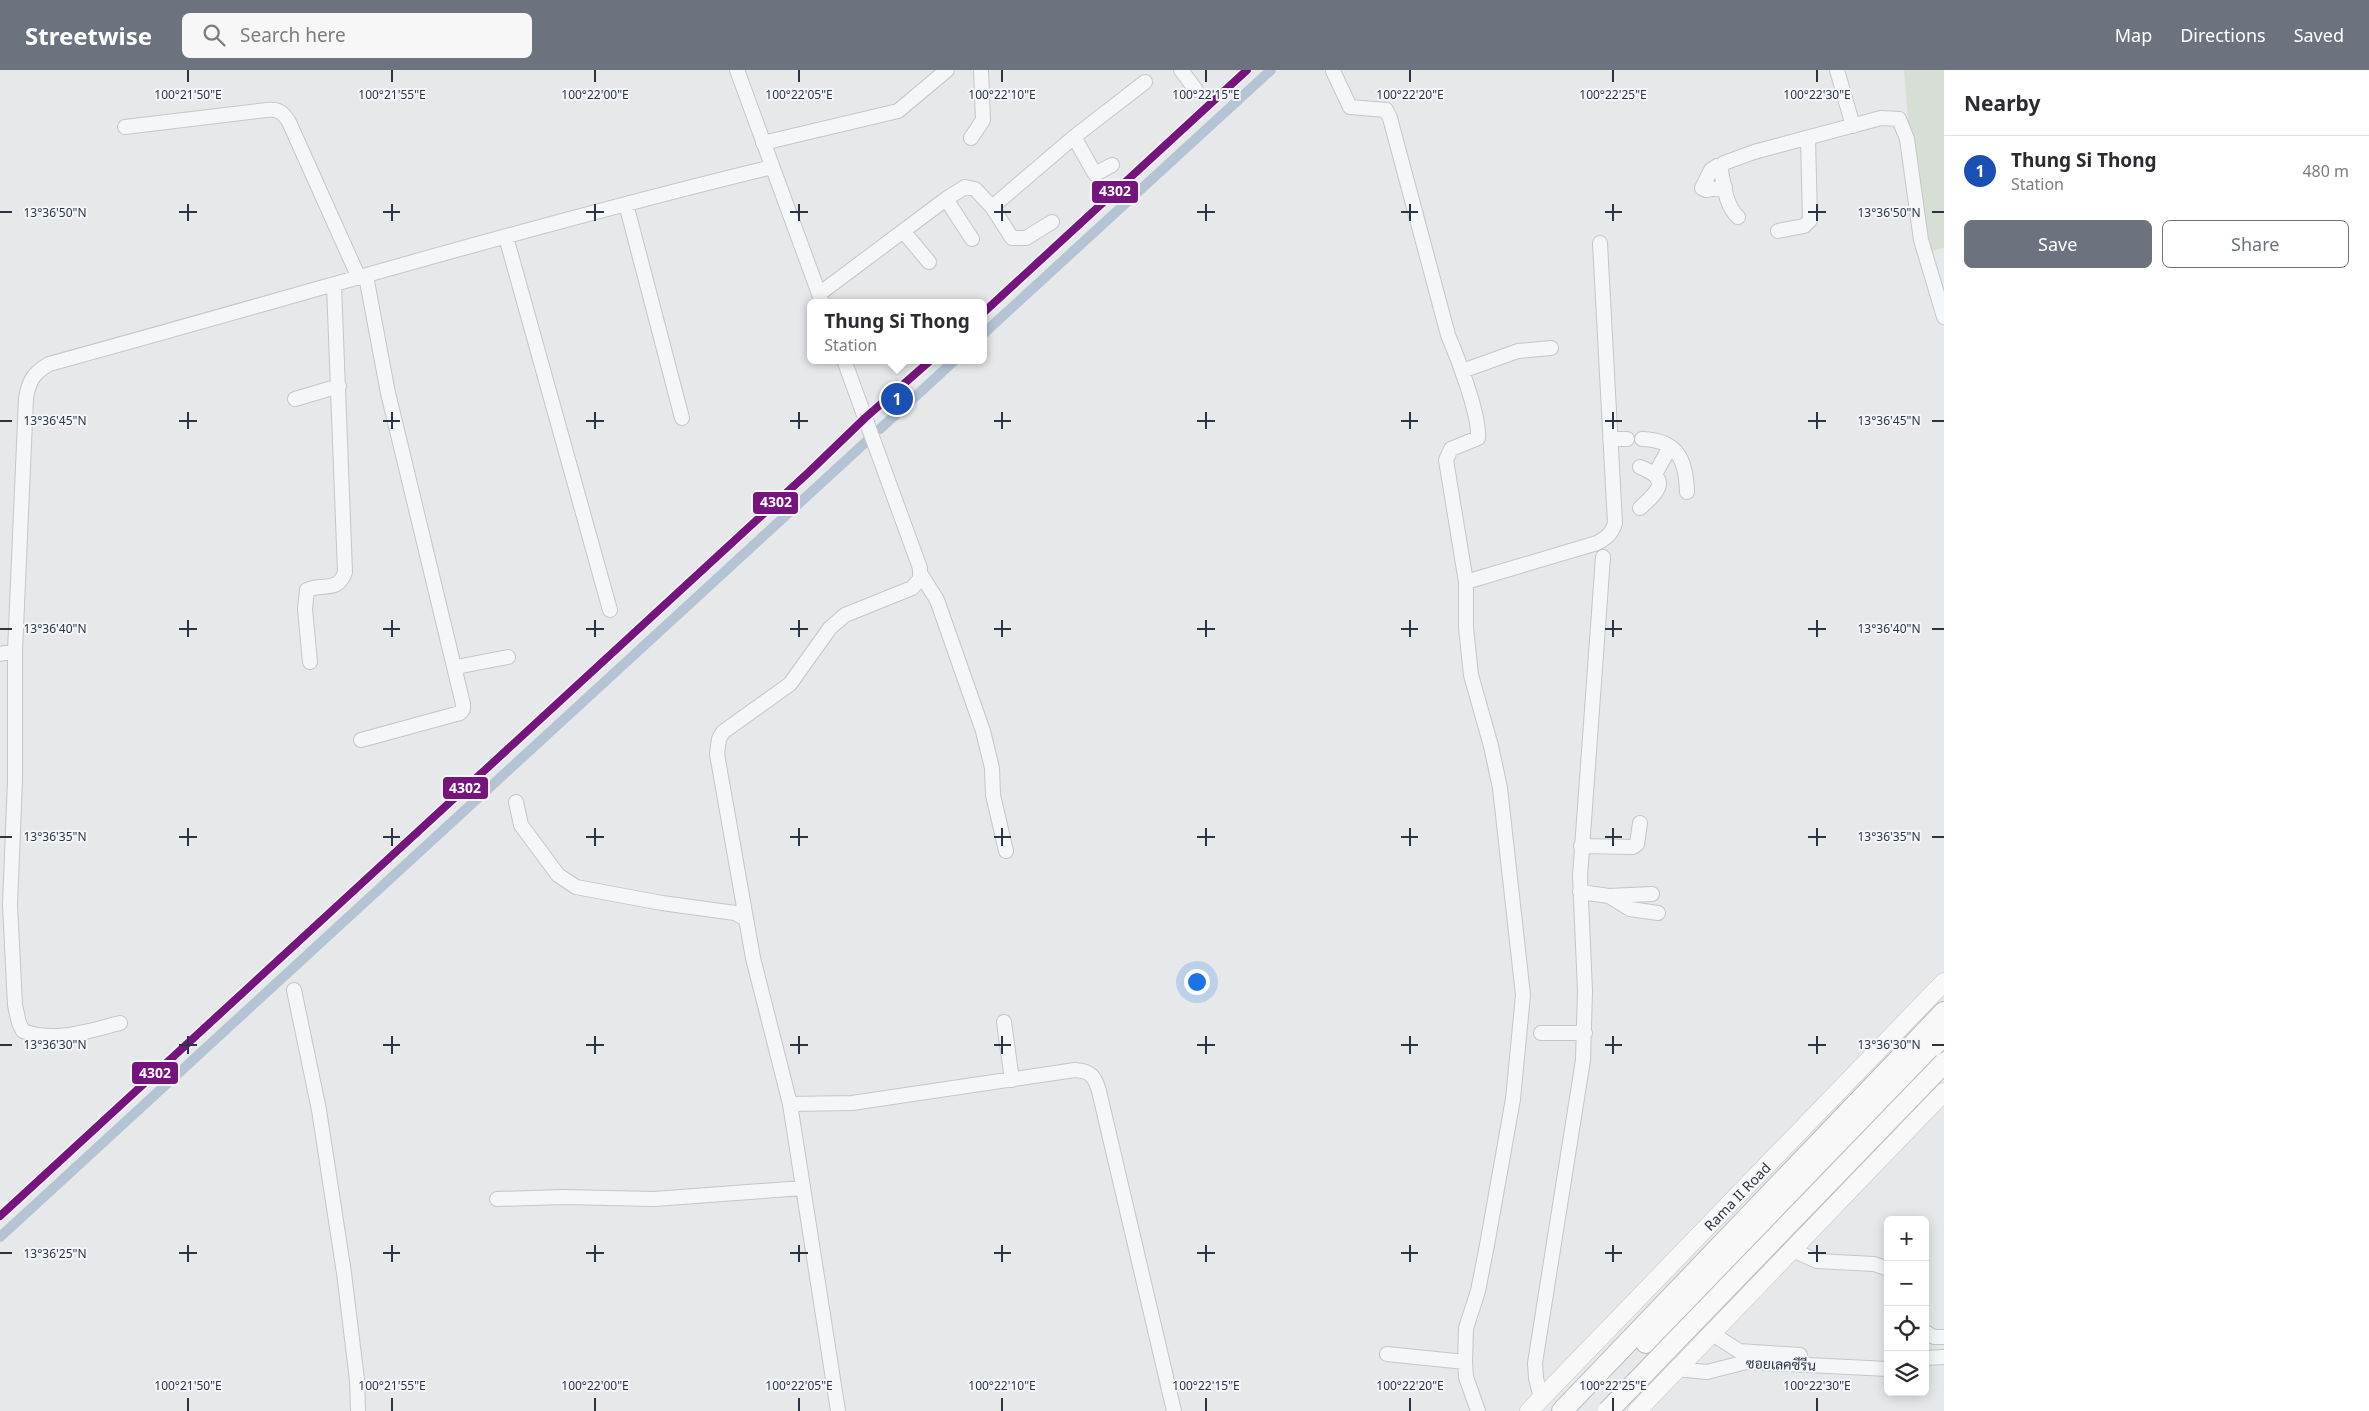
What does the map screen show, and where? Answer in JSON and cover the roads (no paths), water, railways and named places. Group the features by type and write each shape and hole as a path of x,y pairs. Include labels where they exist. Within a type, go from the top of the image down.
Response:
{"highway":[{"path":"1914,1043 1944,999"},
{"name":"Rama II Road","path":"1562,1411 1944,1012"},
{"path":"1581,1411 1944,1035"},
{"path":"1607,1411 1943,1065"}],"main road":[{"name":"Rama II Road","path":"1535,1405 1944,982"},
{"path":"1637,1411 1944,1092"}],"street":[{"path":"737,70 821,298 903,231 946,199 969,186 975,189 992,207 1012,238 1026,238 1052,222"},
{"path":"763,143 898,111 947,70"},
{"path":"971,138 983,120 981,70"},
{"path":"1181,70 1196,90"},
{"path":"1837,70 1853,126"},
{"path":"1333,71 1350,107 1380,107 1386,110 1390,118 1448,334 1462,371 1478,429 1478,438 1451,450 1446,460 1466,582 1466,628 1471,675 1491,746 1500,788 1524,995 1513,1099 1484,1263 1466,1328 1464,1362 1466,1377 1478,1411"},
{"path":"992,207 1071,140 1145,82"},
{"path":"125,127 276,109 283,112 362,277 388,393 456,667 463,709 460,714 361,740"},
{"path":"1725,187 1706,190 1702,188 1711,170 1717,166 1721,167 1735,158 1888,117 1899,118 1903,123 1908,139 1921,240 1944,317"},
{"path":"1778,231 1804,226 1810,220 1808,139"},
{"path":"1071,140 1095,174 1112,165"},
{"path":"1071,140 1093,185"},
{"path":"120,1023 62,1037 39,1036 23,1031 15,1005 10,905 15,780 15,651 26,398 28,384 36,371 49,364 506,237 772,167"},
{"path":"1721,167 1731,207 1738,216"},
{"path":"946,199 972,239"},
{"path":"626,204 682,418"},
{"path":"903,231 928,262"},
{"path":"506,237 610,610"},
{"path":"1466,582 1597,543 1608,536 1615,523 1600,243"},
{"path":"310,662 305,609 307,590 334,587 339,584 345,572 334,285"},
{"path":"1462,371 1518,351 1551,348"},
{"path":"838,1411 790,1104 754,958 718,766 719,739 723,732 790,684 830,628 845,615 918,584 920,568 845,364"},
{"path":"294,399 339,386"},
{"path":"1610,439 1626,439"},
{"path":"1642,439 1655,440 1670,447 1684,461 1687,471 1687,492"},
{"path":"1655,474 1670,447"},
{"path":"1640,467 1655,474 1659,481 1657,492 1640,508"},
{"path":"1535,1405 1536,1363 1581,1085 1585,1033 1585,991 1580,892 1581,846 1603,557"},
{"path":"920,573 937,600 983,730 992,768 993,794 1006,851"},
{"path":"0,654 15,651"},
{"path":"456,667 508,657"},
{"path":"516,802 521,825 558,875 576,887 662,903 735,913 746,919"},
{"path":"1581,846 1633,847 1636,844 1640,823"},
{"path":"1580,892 1609,896 1652,894"},
{"path":"1609,896 1630,909 1658,912"},
{"path":"294,990 319,1110 345,1282 357,1380 358,1411"},
{"path":"1004,1022 1012,1080"},
{"path":"1541,1033 1585,1033"},
{"path":"790,1104 852,1103 1075,1070 1087,1070 1095,1078 1174,1411"},
{"path":"497,1199 564,1197 654,1199 803,1188"},
{"path":"1792,1250 1817,1262 1874,1264 1884,1268"},
{"name":"ซอยเลคซีรีน","path":"1711,1333 1739,1351 1884,1368"},
{"path":"1929,1334 1934,1337 1944,1337"},
{"path":"1387,1354 1464,1362"},
{"path":"1929,1358 1944,1357"},
{"name":"ซอยเลคซีรีน","path":"1676,1369 1707,1372 1746,1362 1868,1365 1884,1361"},
{"path":"1929,1367 1944,1366"}],"waterway":[{"path":"987,330 1271,70"},
{"path":"880,429 951,364"},
{"path":"0,1237 868,440"}],"place":[{"name":"Thung Si Thong","path":"897,399"}]}
